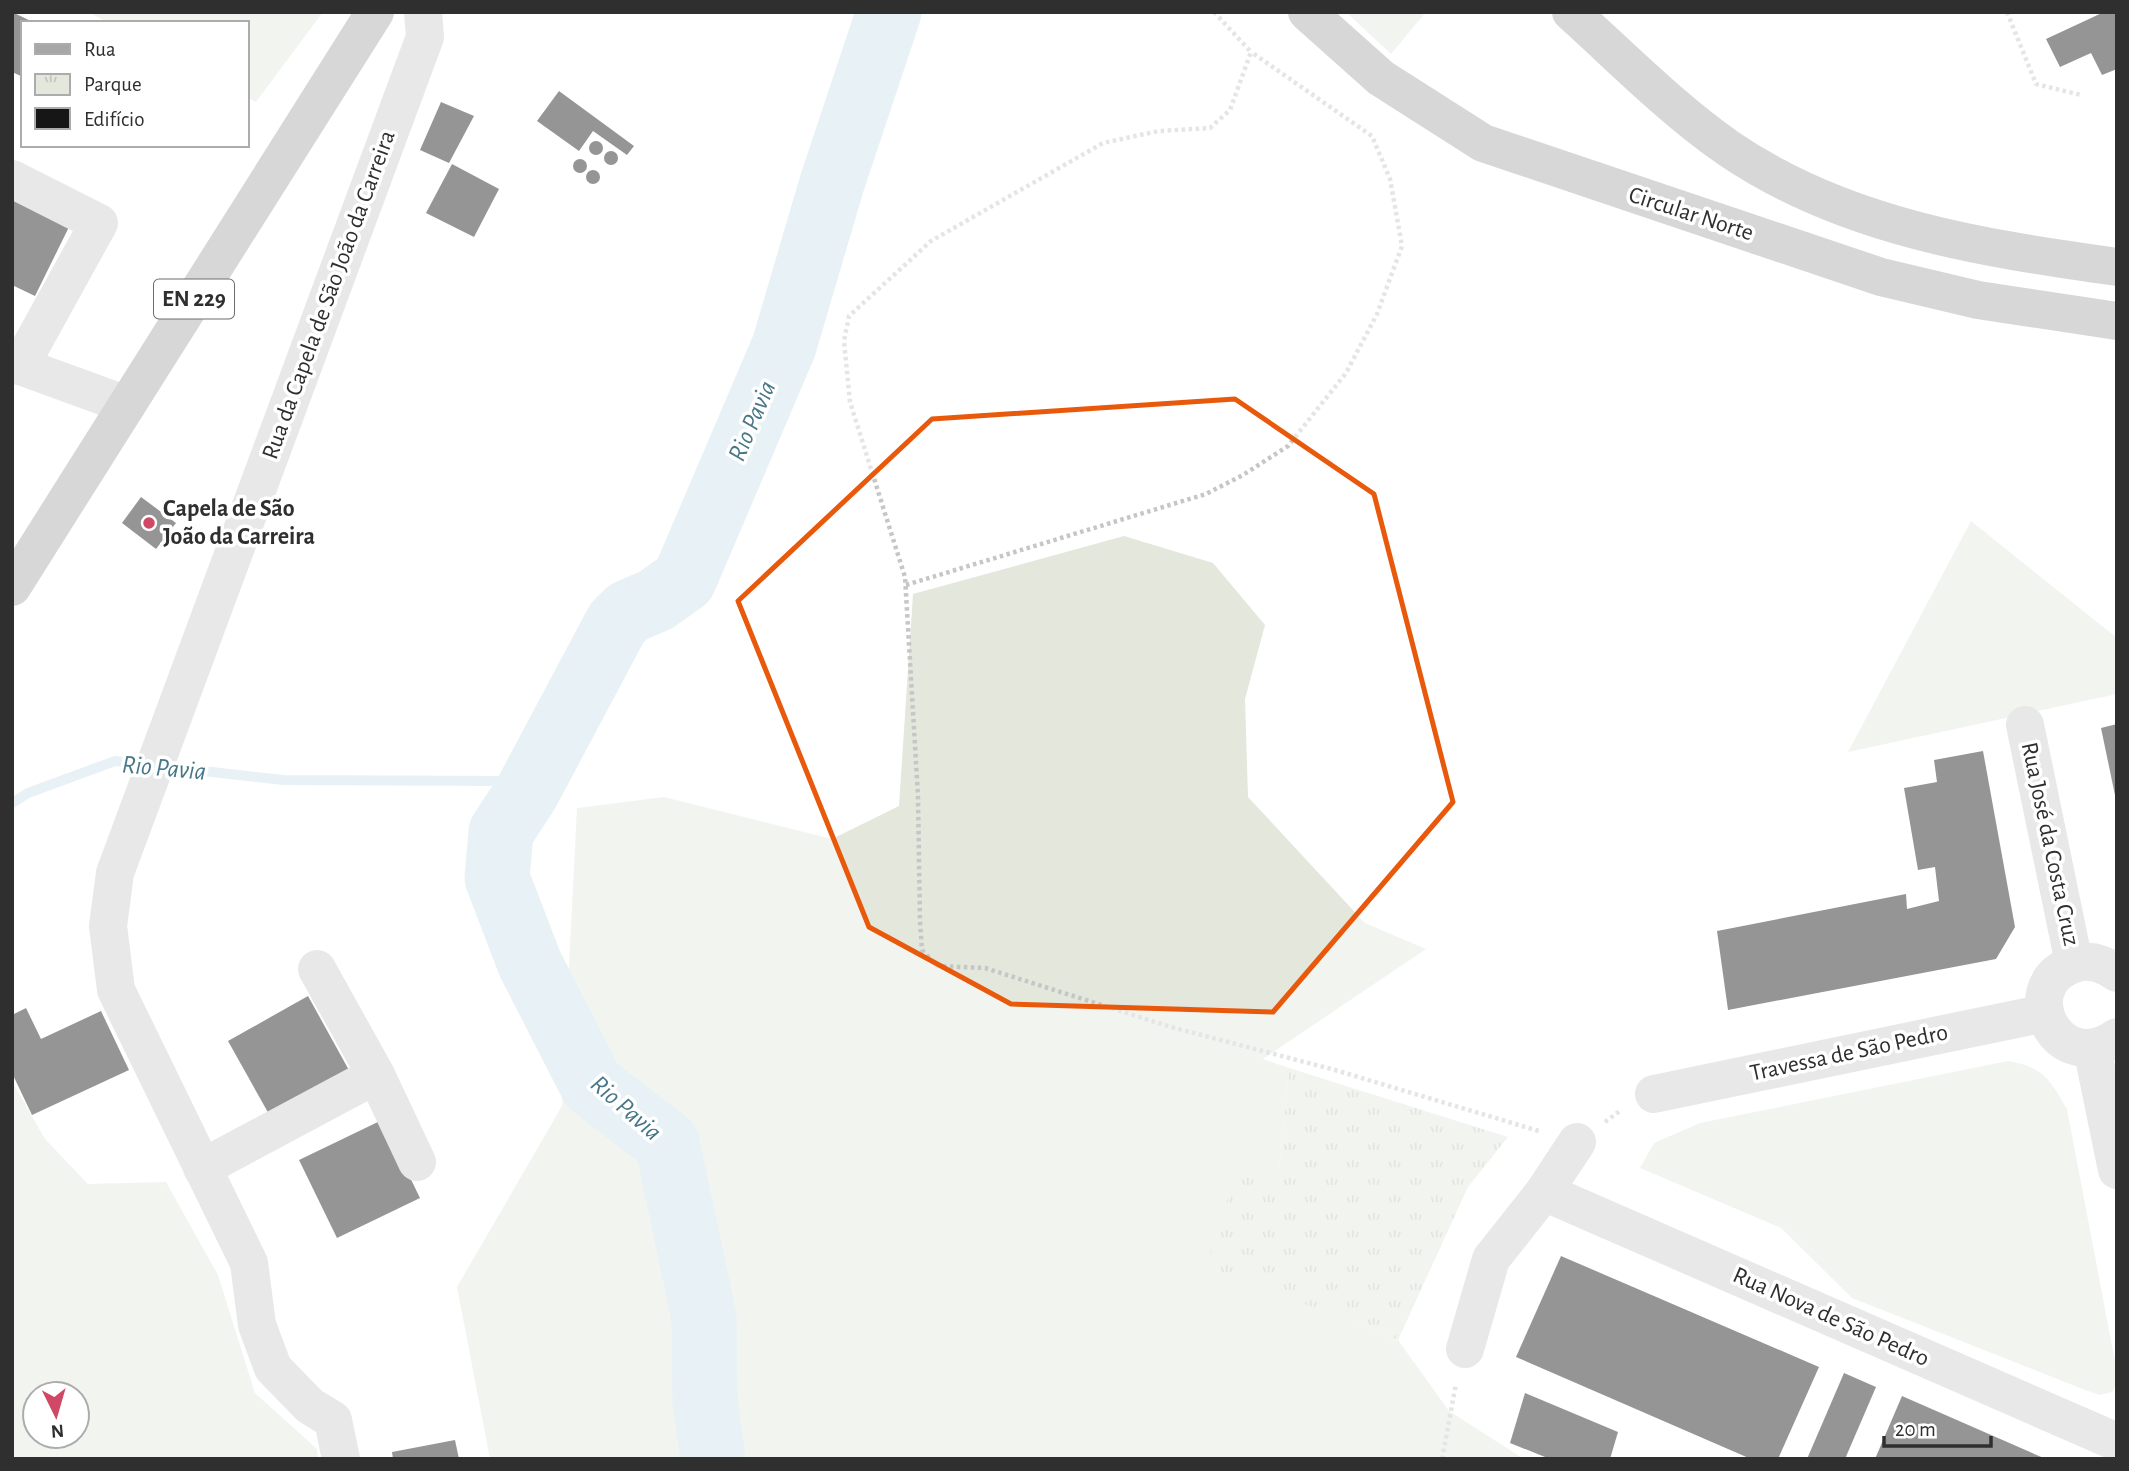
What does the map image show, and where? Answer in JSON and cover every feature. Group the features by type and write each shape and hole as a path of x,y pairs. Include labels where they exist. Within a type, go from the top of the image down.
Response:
{"main road":[{"name":"EN 229","path":"12,587 375,12"},
{"name":"Circular Norte","path":"1307,12 1381,78 1483,143 1881,277 1978,300 2117,321"},
{"path":"1571,12 1680,110 1728,148 1779,178 1834,204 1957,242 2117,267"}],"street":[{"name":"Rua da Capela de São João da Carreira","path":"341,1459 333,1420 310,1406 273,1368 257,1325 249,1263 116,990 108,926 116,873 425,37 424,12"},
{"path":"12,180 99,223 19,353 127,405"},
{"name":"Rua José da Costa Cruz","path":"2025,724 2074,963"},
{"path":"2117,973 2103,964 2089,961 2063,968 2047,988 2045,1013 2048,1025 2067,1044 2105,1042 2117,1170"},
{"path":"317,969 376,1075 417,1162"},
{"name":"Travessa de São Pedro","path":"1654,1094 2045,1013"},
{"path":"202,1168 376,1075"},
{"path":"1465,1349 1491,1259 1544,1192 1577,1142"},
{"name":"Rua Nova de São Pedro","path":"1544,1192 2117,1442"}],"path":[{"path":"906,585 1206,494 1243,475 1288,446 1346,373 1377,314 1402,246 1390,179 1372,136 1251,52 1214,12"},
{"path":"2007,12 2036,84 2081,95"},
{"path":"1251,52 1230,110 1210,128 1159,131 1103,143 931,241 849,316 844,341 850,402 906,585 918,796 922,950 937,967 985,968 1171,1027 1335,1070 1577,1142 1619,1112 1654,1094"},
{"path":"1441,1459 1465,1349"}],"highlighted area":[{"path":"1235,399 1374,494 1453,802 1273,1012 1011,1004 869,927 738,601 932,419"}],"green space":[{"path":"89,12 323,12 256,102 248,98 248,21 105,21"},
{"path":"1346,12 1426,12 1391,54"},
{"path":"1971,521 2117,638 2117,694 1848,752"},
{"path":"1124,536 1213,563 1265,625 1245,699 1248,797 1365,923 1426,949 1263,1059 1289,1068 1279,1171 1207,1265 1398,1340 1449,1411 1524,1459 490,1459 457,1287 562,1106 577,808 664,797 832,839 899,806 913,594"},
{"path":"2008,1061 2038,1071 2050,1082 2067,1109 2117,1372 2117,1382 2112,1392 2100,1395 2085,1390 1852,1298 1781,1228 1640,1168 1654,1143 1700,1123"},
{"path":"1289,1068 1508,1137 1468,1187 1398,1340 1206,1266 1237,1169 1279,1170"},
{"path":"12,1081 45,1139 88,1184 166,1182 218,1275 255,1393 317,1449 318,1459 12,1459"}],"building":[{"path":"12,12 31,21 21,21 21,76 12,72"},
{"path":"2104,12 2117,12 2117,69 2102,75 2091,53 2060,67 2046,39"},
{"path":"559,91 634,146 627,155 593,131 579,151 537,121"},
{"path":"441,102 474,116 449,163 420,150"},
{"path":"596,141 601,143 601,153 596,155 591,153 589,148 591,143"},
{"path":"611,151 616,153 616,163 611,165 606,163 604,158 606,153"},
{"path":"580,159 585,161 585,171 580,173 575,171 573,166 575,161"},
{"path":"452,164 499,189 474,237 426,213"},
{"path":"593,170 598,172 598,182 593,184 588,182 586,177 588,172"},
{"path":"12,199 69,227 35,296 12,285"},
{"name":"Capela de São João da Carreira","path":"141,497 176,523 156,549 122,523"},
{"path":"2117,724 2117,800 2116,800 2101,728"},
{"path":"1983,751 2015,927 1996,959 1728,1010 1717,931 1906,894 1907,909 1939,901 1935,867 1918,870 1904,788 1937,782 1934,760"},
{"path":"308,996 350,1072 270,1116 228,1041"},
{"path":"26,1008 41,1039 101,1011 129,1070 32,1115 12,1073 12,1015"},
{"path":"382,1120 420,1198 337,1238 299,1160"},
{"path":"1561,1256 1819,1367 1778,1459 1751,1459 1516,1357"},
{"path":"1844,1373 1876,1387 1845,1459 1807,1459"},
{"path":"1525,1393 1618,1432 1610,1459 1550,1459 1510,1443"},
{"path":"1902,1396 2046,1459 1875,1459"},
{"path":"455,1440 459,1459 393,1459 392,1452"}],"waterway":[{"name":"Rio Pavia","path":"713,1459 705,1402 704,1317 667,1143 592,1085 530,964 497,878 501,832 527,792 617,623 628,612 656,600 684,580 784,346 832,183 889,12"},
{"name":"Rio Pavia","path":"12,803 28,793 115,761 283,780 533,781"}],"place":[{"name":"Capela de São João da Carreira","path":"149,523"}]}
